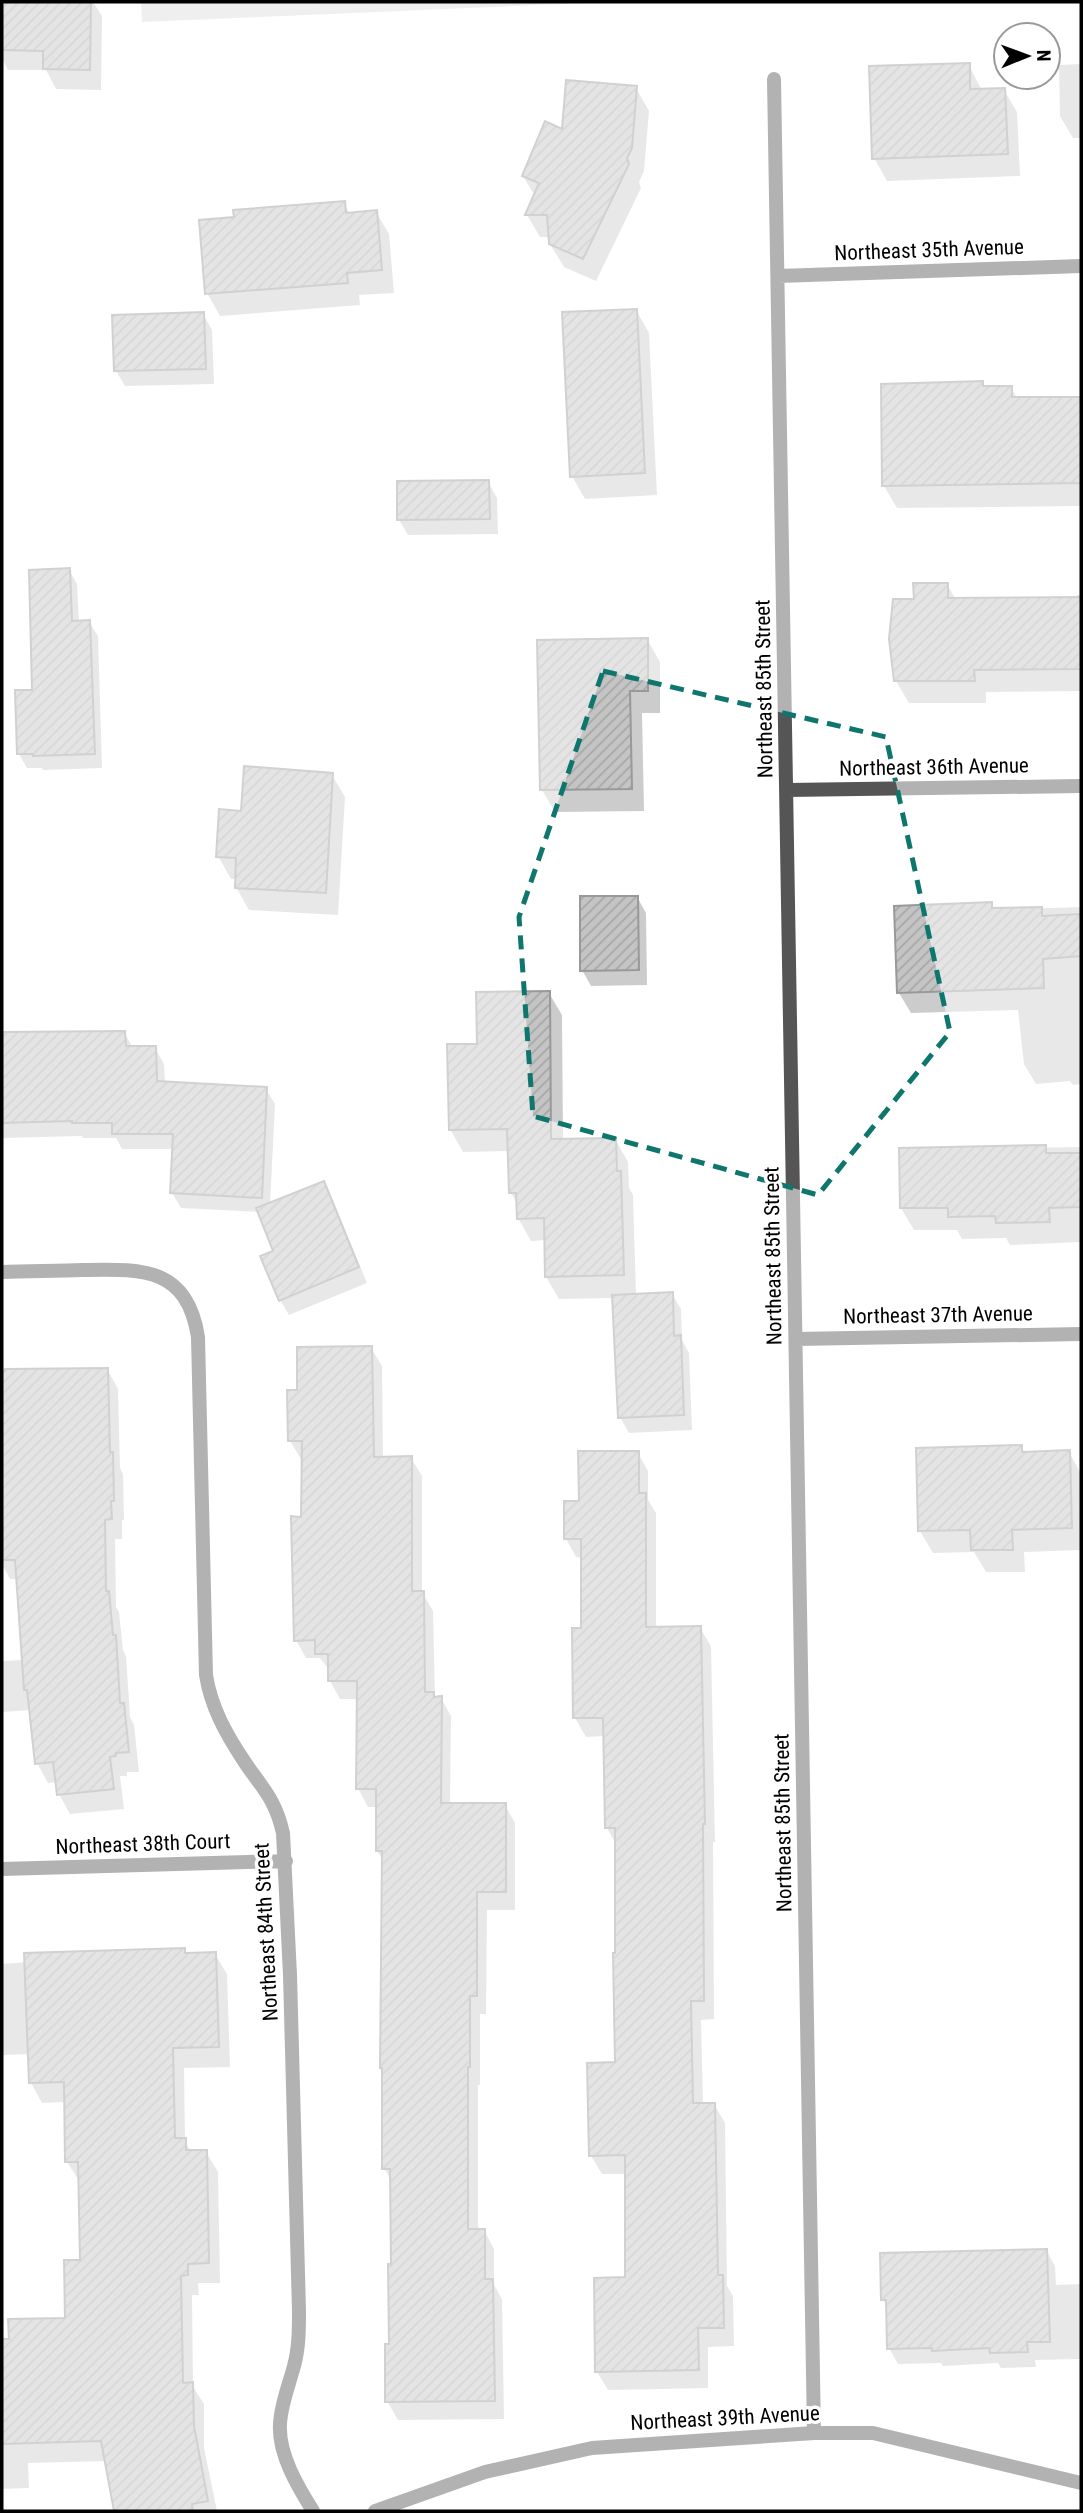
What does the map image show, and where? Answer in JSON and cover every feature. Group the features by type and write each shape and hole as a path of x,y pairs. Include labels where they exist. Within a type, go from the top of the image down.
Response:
{"street":[{"name":"Northeast 85th Street","path":"774,79 814,2433"},
{"name":"Northeast 35th Avenue","path":"778,276 1081,267"},
{"name":"Northeast 36th Avenue","path":"787,790 1081,786"},
{"name":"Northeast 84th Street","path":"2,1272 150,1272 172,1285 190,1308 198,1337 206,1675 209,1696 217,1716 244,1761 269,1794 279,1814 286,1861 299,2342 282,2405 279,2427 285,2453 298,2487 313,2511"},
{"name":"Northeast 37th Avenue","path":"796,1339 1081,1334"},
{"name":"Northeast 38th Court","path":"2,1869 286,1861"},
{"name":"Northeast 39th Avenue","path":"374,2511 485,2472 592,2448 814,2433 873,2433 1081,2483"}],"highlighted area":[{"path":"603,671 886,737 950,1032 818,1195 533,1116 519,917"}],"shaded area":[{"path":"141,2 610,2 142,22"}],"building":[{"path":"2,2 91,2 90,70 43,69 43,51 2,50"},
{"path":"970,63 970,89 1005,91 1008,154 872,159 869,66"},
{"path":"566,80 637,86 632,148 627,158 629,164 583,259 549,244 547,215 525,215 539,183 522,176 545,121 562,129"},
{"path":"345,201 346,213 377,210 382,270 347,273 348,283 205,294 199,220 234,217 233,210"},
{"path":"637,309 645,473 570,477 562,312"},
{"path":"204,312 206,369 114,371 112,315"},
{"path":"983,381 983,386 1012,386 1012,397 1081,397 1081,483 882,486 881,384"},
{"path":"489,480 490,519 397,520 397,481"},
{"path":"70,568 72,621 90,620 95,754 17,754 15,690 32,690 29,570"},
{"path":"913,583 948,583 948,598 1081,597 1081,669 974,670 975,681 894,681 889,639 893,599 914,599"},
{"path":"648,638 648,691 630,691 632,789 540,790 537,640"},
{"path":"244,766 333,773 326,893 235,888 236,858 216,857 219,809 241,811"},
{"path":"580,896 638,896 639,970 580,971"},
{"path":"992,902 992,908 1042,907 1042,916 1081,914 1081,956 1043,959 1044,988 897,993 894,906"},
{"path":"550,991 551,1139 616,1138 617,1171 621,1171 624,1275 545,1277 544,1218 517,1219 516,1193 509,1193 507,1129 449,1130 447,1044 477,1044 476,992"},
{"path":"125,1031 126,1046 156,1046 157,1081 267,1087 262,1198 170,1193 173,1134 112,1134 112,1123 2,1123 2,1032"},
{"path":"1046,1145 1046,1153 1081,1153 1081,1207 1049,1208 1050,1222 996,1223 995,1216 948,1217 948,1208 900,1208 899,1148"},
{"path":"324,1181 359,1267 279,1301 260,1256 273,1251 256,1208"},
{"path":"673,1292 674,1336 681,1335 684,1415 618,1418 612,1295"},
{"path":"372,1346 374,1457 412,1456 412,1591 424,1591 425,1692 434,1692 434,1697 442,1696 441,1803 506,1803 506,1892 477,1892 477,1996 470,1996 468,2067 468,2229 485,2229 485,2279 493,2279 495,2401 385,2402 385,2344 389,2344 388,2264 391,2264 390,2169 382,2169 382,1851 376,1851 376,1789 356,1789 357,1681 328,1681 328,1654 315,1654 315,1640 294,1641 291,1516 301,1517 302,1441 288,1441 287,1390 297,1390 297,1347"},
{"path":"108,1368 114,1501 111,1501 112,1519 105,1520 106,1591 109,1591 113,1635 116,1635 120,1703 124,1703 129,1752 116,1753 116,1756 110,1757 114,1789 57,1795 53,1762 35,1764 27,1690 24,1690 15,1560 2,1560 2,1371"},
{"path":"1022,1445 1022,1452 1070,1450 1072,1528 1012,1530 1013,1550 971,1550 970,1530 918,1531 916,1448"},
{"path":"578,1451 639,1451 639,1493 646,1493 646,1627 701,1626 705,1824 704,2001 691,2001 693,2103 715,2103 718,2275 723,2275 724,2328 698,2328 699,2370 595,2372 594,2278 625,2277 625,2155 589,2156 587,2063 615,2062 615,1828 605,1828 603,1718 573,1718 572,1628 581,1628 581,1539 564,1539 564,1501 579,1501"},
{"path":"185,1948 185,1953 216,1952 219,2047 173,2048 175,2138 186,2138 186,2150 207,2150 209,2263 188,2264 188,2275 181,2276 183,2383 193,2382 194,2426 208,2501 192,2504 193,2511 114,2511 101,2441 2,2444 2,2339 9,2339 8,2319 65,2318 64,2260 80,2260 78,2162 65,2162 64,2082 29,2083 24,1953"},
{"path":"1047,2249 1050,2342 1027,2342 1028,2352 990,2353 989,2348 932,2351 932,2348 887,2349 886,2300 881,2300 880,2253"}]}
